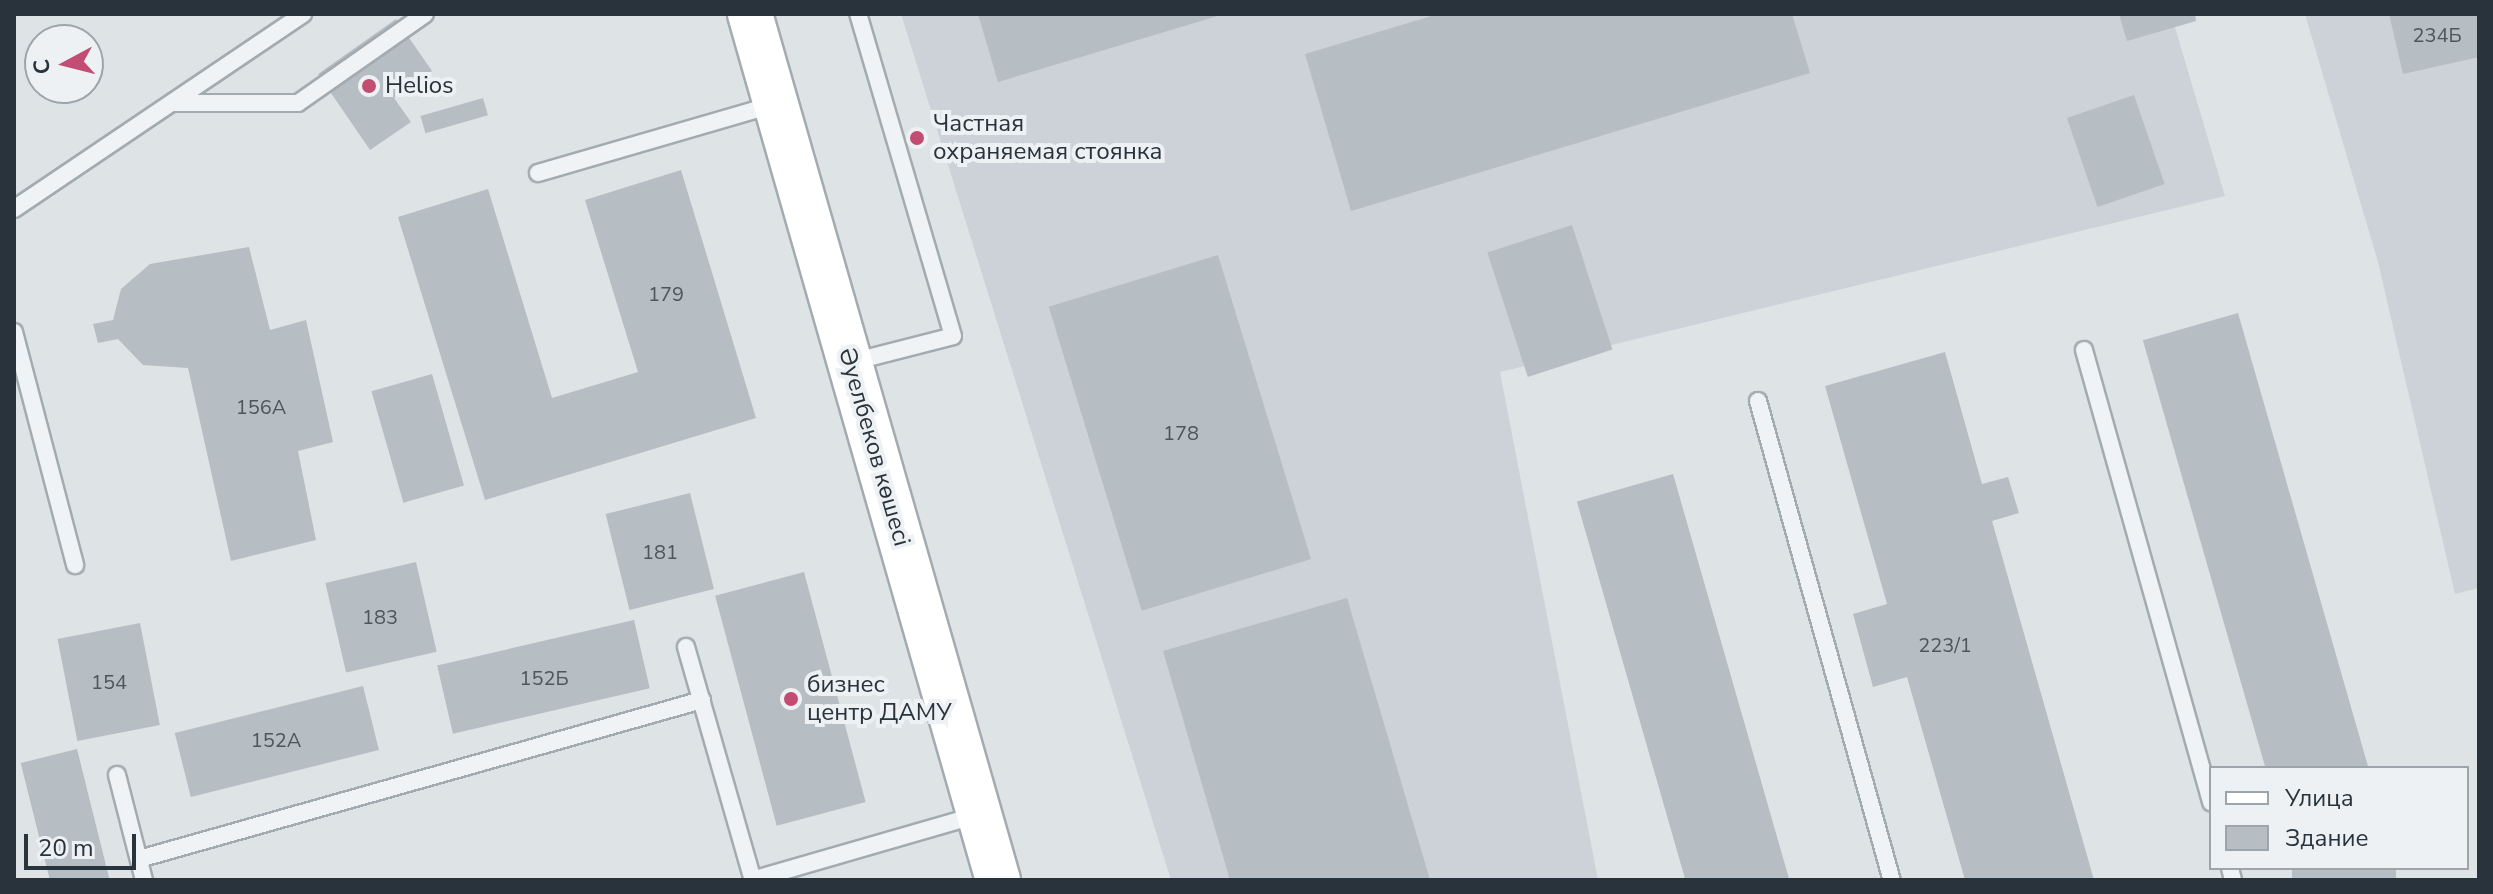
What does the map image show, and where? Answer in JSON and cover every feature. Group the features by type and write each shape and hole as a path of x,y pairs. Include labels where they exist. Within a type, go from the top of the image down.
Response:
{"street":[{"name":"Әуелбеков көшесі","path":"750,14 998,880"}],"lane":[{"path":"14,209 303,14"},
{"path":"172,103 298,103 425,14"},
{"path":"850,363 953,336 858,14"},
{"path":"538,173 776,103"},
{"path":"14,332 75,565"},
{"path":"2084,350 2209,795"},
{"path":"1758,401 1892,880"},
{"path":"686,647 752,880 979,815"},
{"path":"139,859 702,700"},
{"path":"117,775 144,880"}],"shaded area":[{"path":"901,14 2171,14 2225,196 1500,372 1598,880 1171,880"},
{"path":"2305,14 2479,14 2479,588 2455,594 2378,262"}],"building":[{"path":"978,14 1221,14 1221,15 998,82"},
{"path":"1438,14 1792,14 1810,73 1351,211 1305,54"},
{"path":"2119,14 2195,14 2196,21 2127,41"},
{"path":"2389,14 2479,14 2479,57 2403,74"},
{"name":"Helios","path":"396,19 432,71 394,98 411,122 370,150 318,74"},
{"path":"2134,95 2165,184 2097,207 2067,118"},
{"path":"483,98 488,115 425,133 421,116"},
{"path":"681,170 756,418 485,500 398,217 488,189 552,398 638,372 585,200"},
{"path":"1572,225 1612,350 1528,377 1487,253"},
{"path":"249,247 270,330 306,320 333,442 298,451 316,540 231,561 188,368 143,365 118,339 98,343 93,324 113,320 121,289 150,264"},
{"path":"1218,255 1311,559 1142,611 1049,307"},
{"path":"2238,313 2368,766 2265,766 2143,340"},
{"path":"1945,352 1982,484 2008,477 2019,513 1992,521 2094,880 1965,880 1907,677 1873,687 1853,614 1887,604 1825,386"},
{"path":"432,374 464,486 403,503 371,391"},
{"path":"1673,474 1789,880 1685,880 1577,502"},
{"path":"690,493 714,589 630,610 606,514"},
{"path":"416,562 437,652 346,673 325,583"},
{"name":"бизнес центр ДАМУ","path":"804,572 866,802 777,826 715,596"},
{"path":"1347,598 1430,880 1230,880 1163,651"},
{"path":"634,620 650,688 453,734 437,665"},
{"path":"140,623 160,725 77,741 58,639"},
{"path":"363,686 379,750 191,797 175,733"},
{"path":"77,749 110,880 50,880 21,763"},
{"path":"2292,870 2396,870 2396,880 2292,880"}],"place":[{"name":"Helios","path":"369,86"},
{"name":"Частная охраняемая стоянка","path":"917,138"},
{"name":"бизнес центр ДАМУ","path":"791,699"}]}
